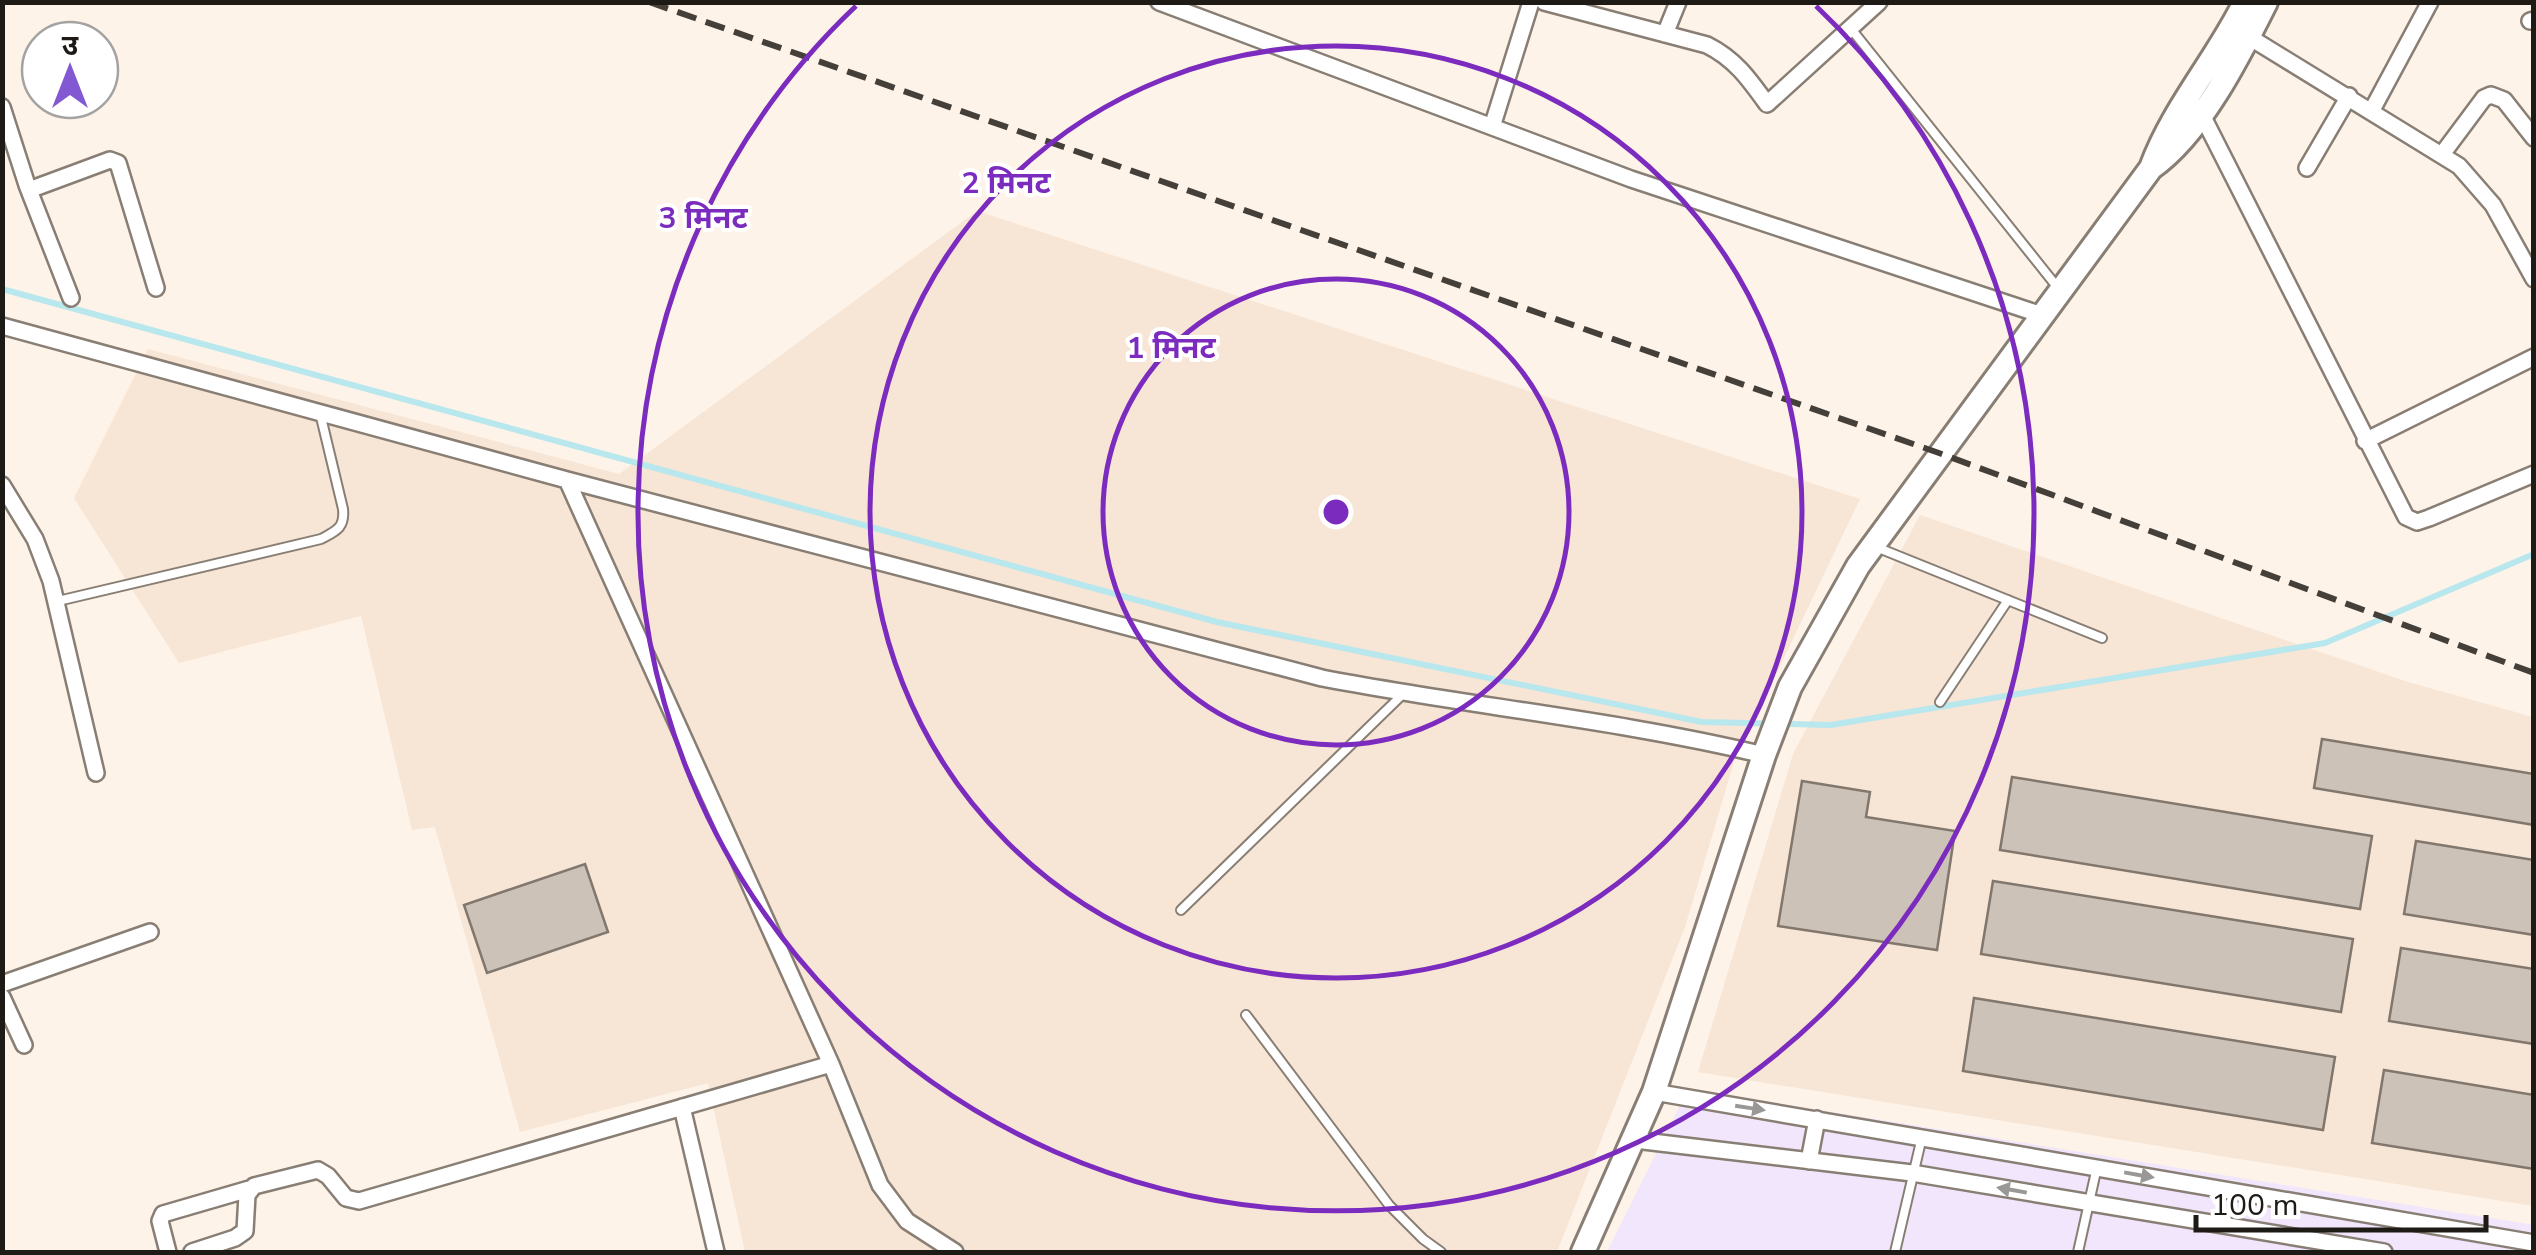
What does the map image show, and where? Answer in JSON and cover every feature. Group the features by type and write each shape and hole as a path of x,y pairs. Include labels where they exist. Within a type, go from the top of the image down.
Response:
{"street":[{"path":"1160,2 1684,198 2042,315"},
{"path":"1492,127 1531,2"},
{"path":"1665,34 1678,2"},
{"path":"1550,3 1707,45 1727,55 1768,104 1880,2"},
{"path":"2241,32 2246,2"},
{"path":"1583,1252 1654,1092 1790,687 1872,546 2151,168 2163,136 2196,103 2241,32 2266,2"},
{"path":"2372,110 2430,2"},
{"path":"2241,32 2459,166 2493,205 2534,280"},
{"path":"2443,153 2484,98 2491,95 2504,100 2534,138"},
{"path":"2307,168 2349,96"},
{"path":"2196,103 2400,510 2417,522 2534,474"},
{"path":"2,107 71,298"},
{"path":"29,190 110,160 118,163 156,288"},
{"path":"2,326 1256,662 1403,694 1766,750"},
{"path":"2366,441 2534,357"},
{"path":"567,480 889,1200 907,1221 955,1252"},
{"path":"2,484 35,539 58,601 96,773"},
{"path":"2,984 150,932"},
{"path":"2,997 24,1045"},
{"path":"168,1252 160,1221 163,1214 249,1189 318,1170 346,1198 359,1201 831,1064"},
{"path":"1654,1092 2534,1244"},
{"path":"682,1107 716,1252"},
{"path":"1809,1161 1817,1119"},
{"path":"1635,1140 1912,1173 2384,1252"},
{"path":"199,1251 246,1231 249,1189"}],"lane":[{"path":"1852,30 2061,292"},
{"path":"58,601 320,539 338,530 344,522 344,509 320,413"},
{"path":"1872,546 2102,638"},
{"path":"1940,702 2008,600"},
{"path":"1181,910 1403,694"},
{"path":"1246,1014 1389,1205 1422,1240 1441,1252"},
{"path":"1895,1252 1922,1137"},
{"path":"2078,1252 2086,1202 2097,1168"}],"shaded area":[{"path":"977,211 1860,499 1734,762 1685,927 1557,1252 745,1252 708,1083 520,1132 435,827 412,830 361,616 179,663 74,498 148,349 619,474"},
{"path":"1920,515 2408,682 2533,717 2533,1206 1698,1072 1793,754"},
{"path":"1688,1089 2534,1225 2533,1252 1607,1252"}],"building":[{"path":"2322,739 2534,774 2534,825 2314,788"},
{"path":"2012,777 2372,836 2360,909 2000,850"},
{"path":"1802,781 1870,792 1866,817 1955,831 1937,950 1778,926"},
{"path":"2416,841 2534,860 2534,935 2404,914"},
{"path":"585,864 608,932 487,973 464,905"},
{"path":"1993,881 2353,939 2341,1012 1981,954"},
{"path":"2401,948 2534,969 2534,1044 2389,1021"},
{"path":"1974,998 2335,1057 2323,1130 1963,1071"},
{"path":"2384,1070 2534,1095 2534,1169 2372,1143"}],"waterway":[{"path":"2,289 1217,622 1702,722 1831,725 2325,643 2534,554"}],"railway":[{"path":"649,2 1939,453 2534,673"}]}
